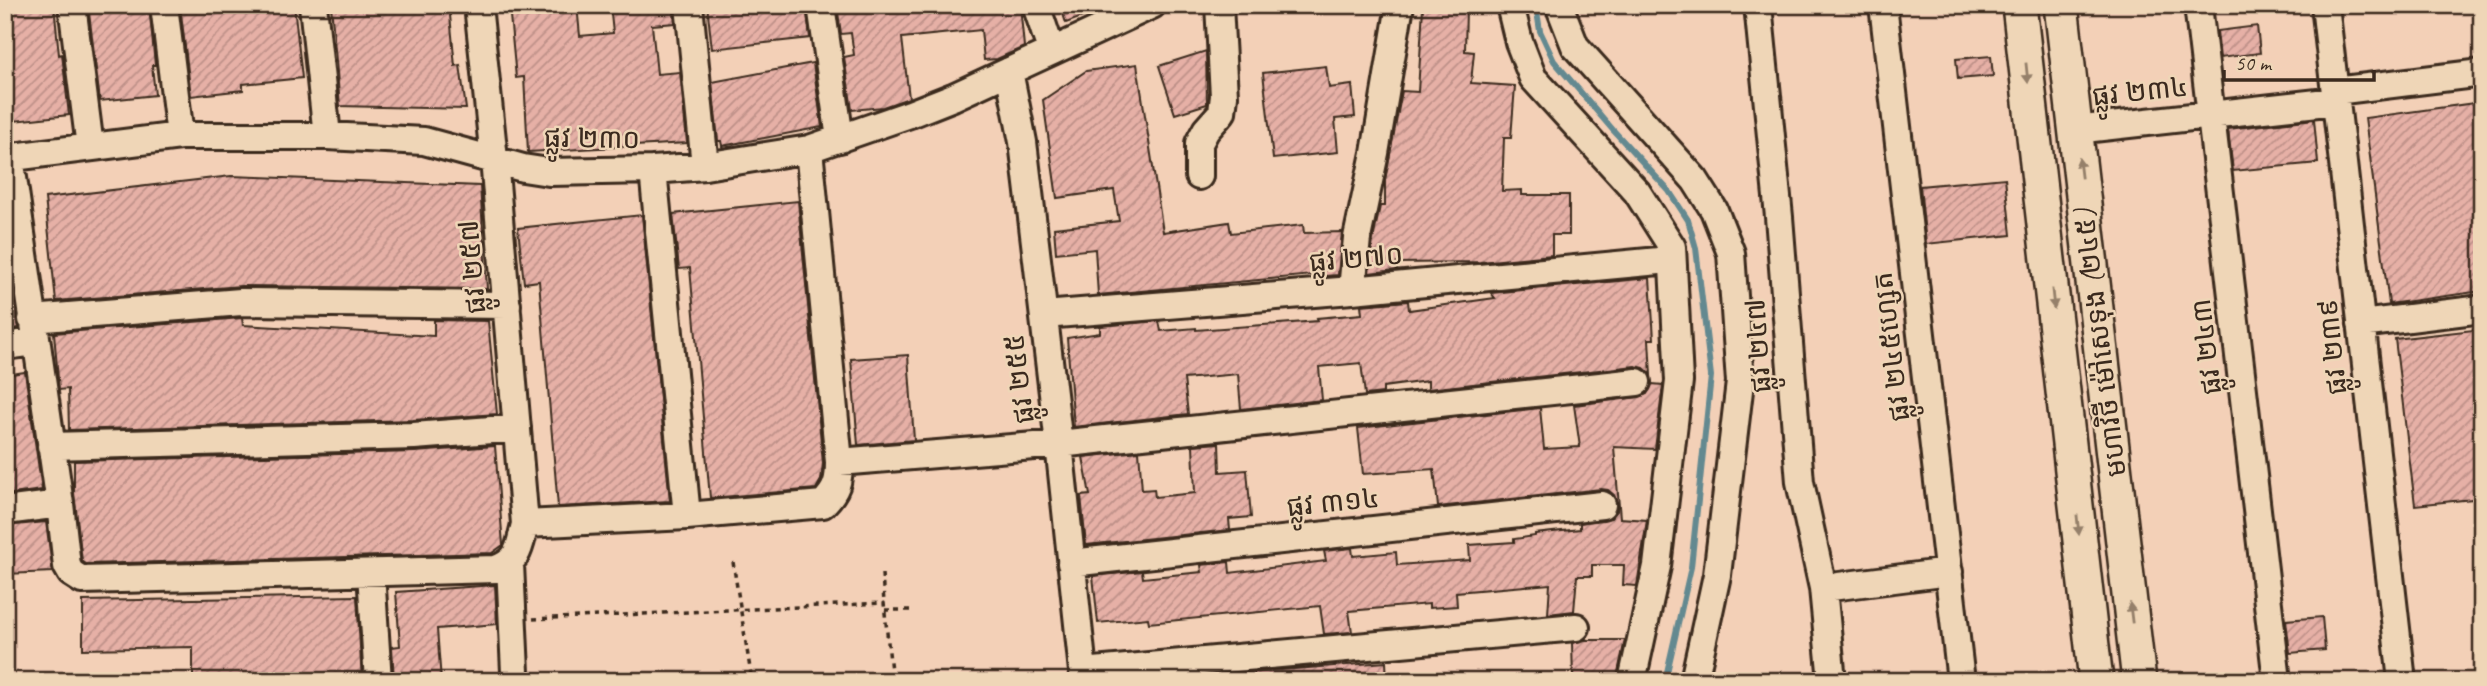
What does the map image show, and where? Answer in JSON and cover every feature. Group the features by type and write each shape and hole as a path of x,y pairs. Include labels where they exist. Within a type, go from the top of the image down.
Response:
{"main road":[{"name":"មហាវិថី ម៉ៅសេទុង (២៤៥)","path":"2019,5 2096,681"},
{"name":"មហាវិថី ម៉ៅសេទុង (២៤៥)","path":"2061,5 2139,681"}],"street":[{"path":"72,5 90,147"},
{"path":"164,5 180,136"},
{"path":"313,5 327,136"},
{"name":"ផ្លូវ ២៥៧","path":"478,5 525,524"},
{"path":"689,5 705,166"},
{"path":"821,5 840,139"},
{"path":"1036,5 1051,50"},
{"name":"ផ្លូវ ២៣០","path":"7,158 180,136 327,136 424,141 523,168 549,172 705,166 808,149 910,114 1152,5"},
{"path":"1199,176 1199,143 1222,112 1224,96 1219,5"},
{"path":"1352,290 1357,238 1375,153 1400,5"},
{"path":"1510,5 1532,78 1637,192 1672,247 1679,381 1657,566 1632,681"},
{"path":"1559,5 1575,46 1695,180 1714,210 1731,253 1740,382 1717,575 1694,681"},
{"name":"ផ្លូវ ២៤៧","path":"1758,5 1782,242 1800,482 1823,588 1832,681"},
{"name":"ផ្លូវ ២៤៥ហ្សេត","path":"1883,5 1961,681"},
{"name":"ផ្លូវ ២៤៣","path":"2197,5 2277,681"},
{"name":"ផ្លូវ ២៣៩","path":"2325,5 2402,681"},
{"name":"ផ្លូវ ២៥៥","path":"1009,71 1023,142 1059,444 1083,677"},
{"name":"ផ្លូវ ២៣៤","path":"2076,130 2211,115 2482,73"},
{"path":"7,158 60,504 66,566 82,580 496,569 510,564 517,554 525,524 687,516 823,504 834,493 839,481 839,462 808,149"},
{"path":"653,170 687,516"},
{"name":"ផ្លូវ ២៧០","path":"1044,315 1659,261 1672,255"},
{"path":"5,346 33,330 241,302 507,305"},
{"path":"2361,324 2482,309"},
{"path":"839,462 1059,444 1637,382"},
{"path":"51,446 414,436 517,428"},
{"path":"5,511 60,504"},
{"name":"ផ្លូវ ៣១៤","path":"1070,562 1602,505"},
{"path":"510,564 515,673"},
{"path":"1823,588 1949,572"},
{"path":"371,573 378,681"},
{"path":"1083,677 1576,627"}],"path":[{"path":"733,562 752,681"},
{"path":"882,574 892,681"},
{"path":"514,620 884,603"},
{"path":"885,610 913,610"}],"building":[{"path":"5,5 54,5 69,115 14,121 14,117 5,117"},
{"path":"88,5 149,5 155,95 100,101"},
{"path":"180,5 294,5 302,78 243,84 243,90 191,96"},
{"path":"331,5 449,5 455,66 460,65 466,109 340,106"},
{"path":"509,5 577,5 580,36 613,33 610,5 673,5 675,23 652,25 657,74 680,72 687,143 528,152 524,77 516,78"},
{"path":"707,5 806,5 810,38 712,49"},
{"path":"837,5 1020,5 1024,47 997,59 984,60 981,30 902,38 909,98 883,107 852,110 844,57 854,55 851,33 841,34"},
{"path":"1060,5 1109,5 1109,7 1066,23"},
{"path":"1423,7 1466,8 1465,51 1474,52 1471,83 1515,86 1511,138 1504,138 1502,191 1522,190 1522,195 1569,195 1569,235 1552,235 1552,255 1480,262 1397,263 1397,270 1369,273 1380,206 1385,206 1385,180 1402,91 1418,92"},
{"path":"2257,26 2260,53 2220,58 2217,31"},
{"path":"1206,51 1207,104 1175,114 1159,66"},
{"path":"1991,56 1993,76 1958,79 1956,59"},
{"path":"813,63 822,127 722,146 721,141 718,141 712,82"},
{"path":"1137,64 1163,232 1229,222 1231,233 1303,225 1304,233 1342,232 1338,275 1312,275 1098,295 1095,249 1056,253 1054,228 1119,221 1114,190 1057,198 1043,100 1086,71"},
{"path":"1326,66 1329,88 1352,85 1355,117 1335,119 1338,152 1273,159 1263,73"},
{"path":"2482,102 2482,291 2389,304 2365,118"},
{"path":"2314,119 2318,163 2233,171 2228,129"},
{"path":"231,176 480,186 487,289 241,286 56,301 45,198"},
{"path":"2005,178 2011,235 1926,244 1920,186"},
{"path":"798,201 823,463 821,480 816,489 710,498 690,268 679,269 673,214"},
{"path":"642,215 670,501 558,507 539,281 524,283 518,228"},
{"path":"1650,278 1654,339 1649,339 1651,375 1644,368 1635,366 1428,389 1428,381 1383,387 1383,393 1365,395 1361,363 1319,367 1322,400 1241,409 1238,374 1184,379 1188,414 1074,427 1067,338 1100,333 1100,326 1159,321 1161,331 1318,321 1317,318 1362,314 1361,305 1408,301 1409,310 1495,298 1491,293"},
{"path":"5,284 12,284 19,328 5,330"},
{"path":"242,318 243,325 434,336 434,320 488,321 497,414 413,420 69,430 68,389 59,390 54,333"},
{"path":"2482,329 2482,498 2415,505 2395,339"},
{"path":"908,355 914,440 858,445 851,359"},
{"path":"25,372 42,490 5,495 5,375"},
{"path":"1652,384 1663,385 1655,449 1614,447 1620,518 1647,520 1637,586 1623,585 1624,565 1592,565 1592,576 1577,576 1574,611 1548,614 1550,584 1456,592 1457,606 1429,608 1429,604 1349,611 1352,632 1324,634 1320,606 1149,623 1148,618 1098,623 1093,576 1142,571 1143,578 1202,572 1201,565 1229,562 1230,573 1326,561 1324,551 1352,548 1353,556 1396,552 1397,565 1470,560 1469,545 1514,542 1514,539 1535,534 1580,529 1580,523 1611,518 1617,511 1617,503 1614,495 1601,489 1438,507 1434,469 1363,474 1358,428 1540,408 1544,449 1580,447 1574,405 1639,397 1647,394"},
{"path":"1219,443 1220,472 1247,470 1251,517 1229,519 1230,530 1086,545 1081,496 1090,495 1083,457 1139,451 1142,490 1154,489 1155,497 1195,493 1193,445"},
{"path":"495,446 503,545 492,553 86,564 82,561 74,493 74,461 415,452"},
{"path":"46,522 53,572 5,574 5,526"},
{"path":"495,585 497,624 437,629 441,681 394,681 392,647 400,646 396,592"},
{"path":"357,596 362,681 193,681 193,647 83,649 83,601"},
{"path":"2322,617 2325,650 2290,653 2286,620"},
{"path":"1585,640 1625,640 1617,677 1573,678 1572,643"},
{"path":"1386,662 1387,681 1255,681 1254,672"}],"waterway":[{"path":"1536,5 1540,31 1554,61 1669,191 1688,220 1696,248 1711,376 1691,567 1665,681"}]}
